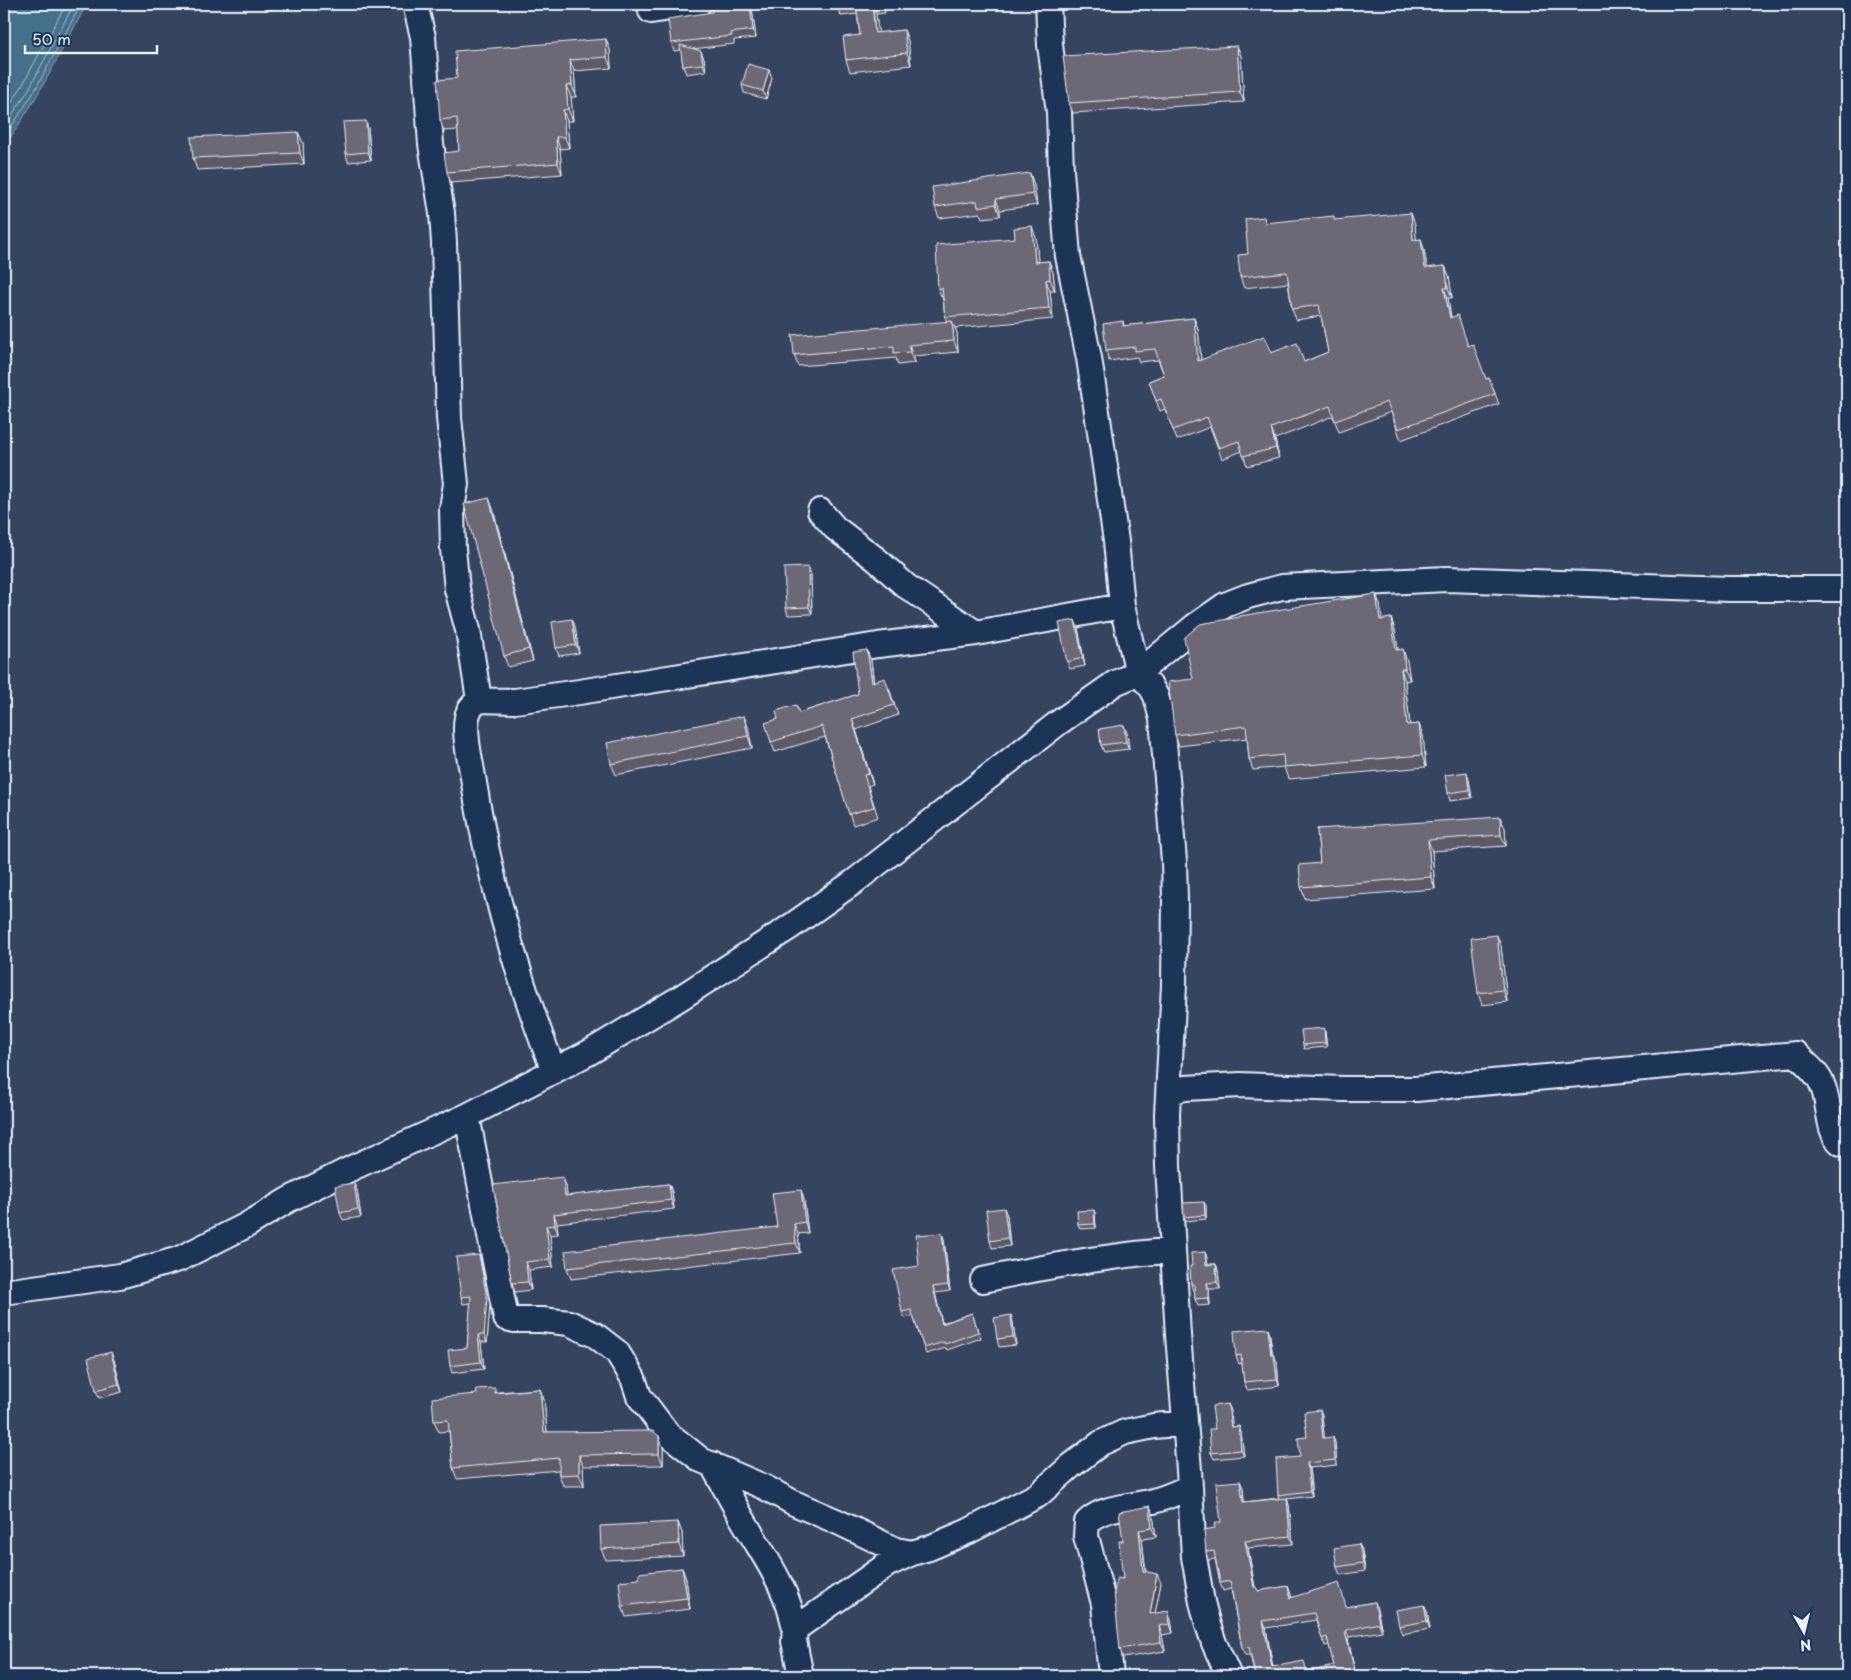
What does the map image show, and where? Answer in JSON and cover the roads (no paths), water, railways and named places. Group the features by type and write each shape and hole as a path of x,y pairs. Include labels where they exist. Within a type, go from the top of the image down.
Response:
{"street":[{"path":"415,4 423,37 431,144 443,228 449,418 456,484 452,509 453,549 457,589 468,630 479,700"},
{"path":"651,11 698,4"},
{"path":"1048,4 1050,45 1059,112 1061,171 1068,256 1089,358 1116,540 1122,606 1138,673 1154,692 1162,719 1174,861 1175,942 1167,1114 1173,1250 1194,1557 1202,1602 1225,1676"},
{"path":"820,511 835,528 877,560 906,586 976,633"},
{"path":"4,1292 120,1276 179,1259 247,1225 288,1200 354,1167 467,1116 590,1052 680,998 790,927 855,881 1058,723 1115,683 1138,673 1195,626 1225,605 1248,596 1282,587 1447,579 1729,589 1847,589"},
{"path":"554,1071 524,991 502,911 477,806 466,730 469,711 479,700 515,701 878,645 976,633 1122,606"},
{"path":"1169,1092 1185,1088 1240,1085 1416,1089 1796,1054 1816,1074 1822,1084 1836,1138 1842,1144 1847,1144"},
{"path":"467,1116 506,1318 569,1323 595,1336 618,1352 633,1378 639,1396 667,1433 701,1460 896,1550 912,1553"},
{"path":"983,1280 1068,1263 1173,1250"},
{"path":"795,1629 888,1564 968,1531 1038,1495 1101,1443 1125,1432 1185,1423"},
{"path":"712,1464 744,1522 779,1579 791,1609 795,1629 794,1641 801,1676"},
{"path":"1111,1676 1104,1604 1086,1536 1087,1522 1097,1514 1155,1501 1190,1487"}],"water":[{"path":"4,4 87,4 38,94 4,146"}]}
